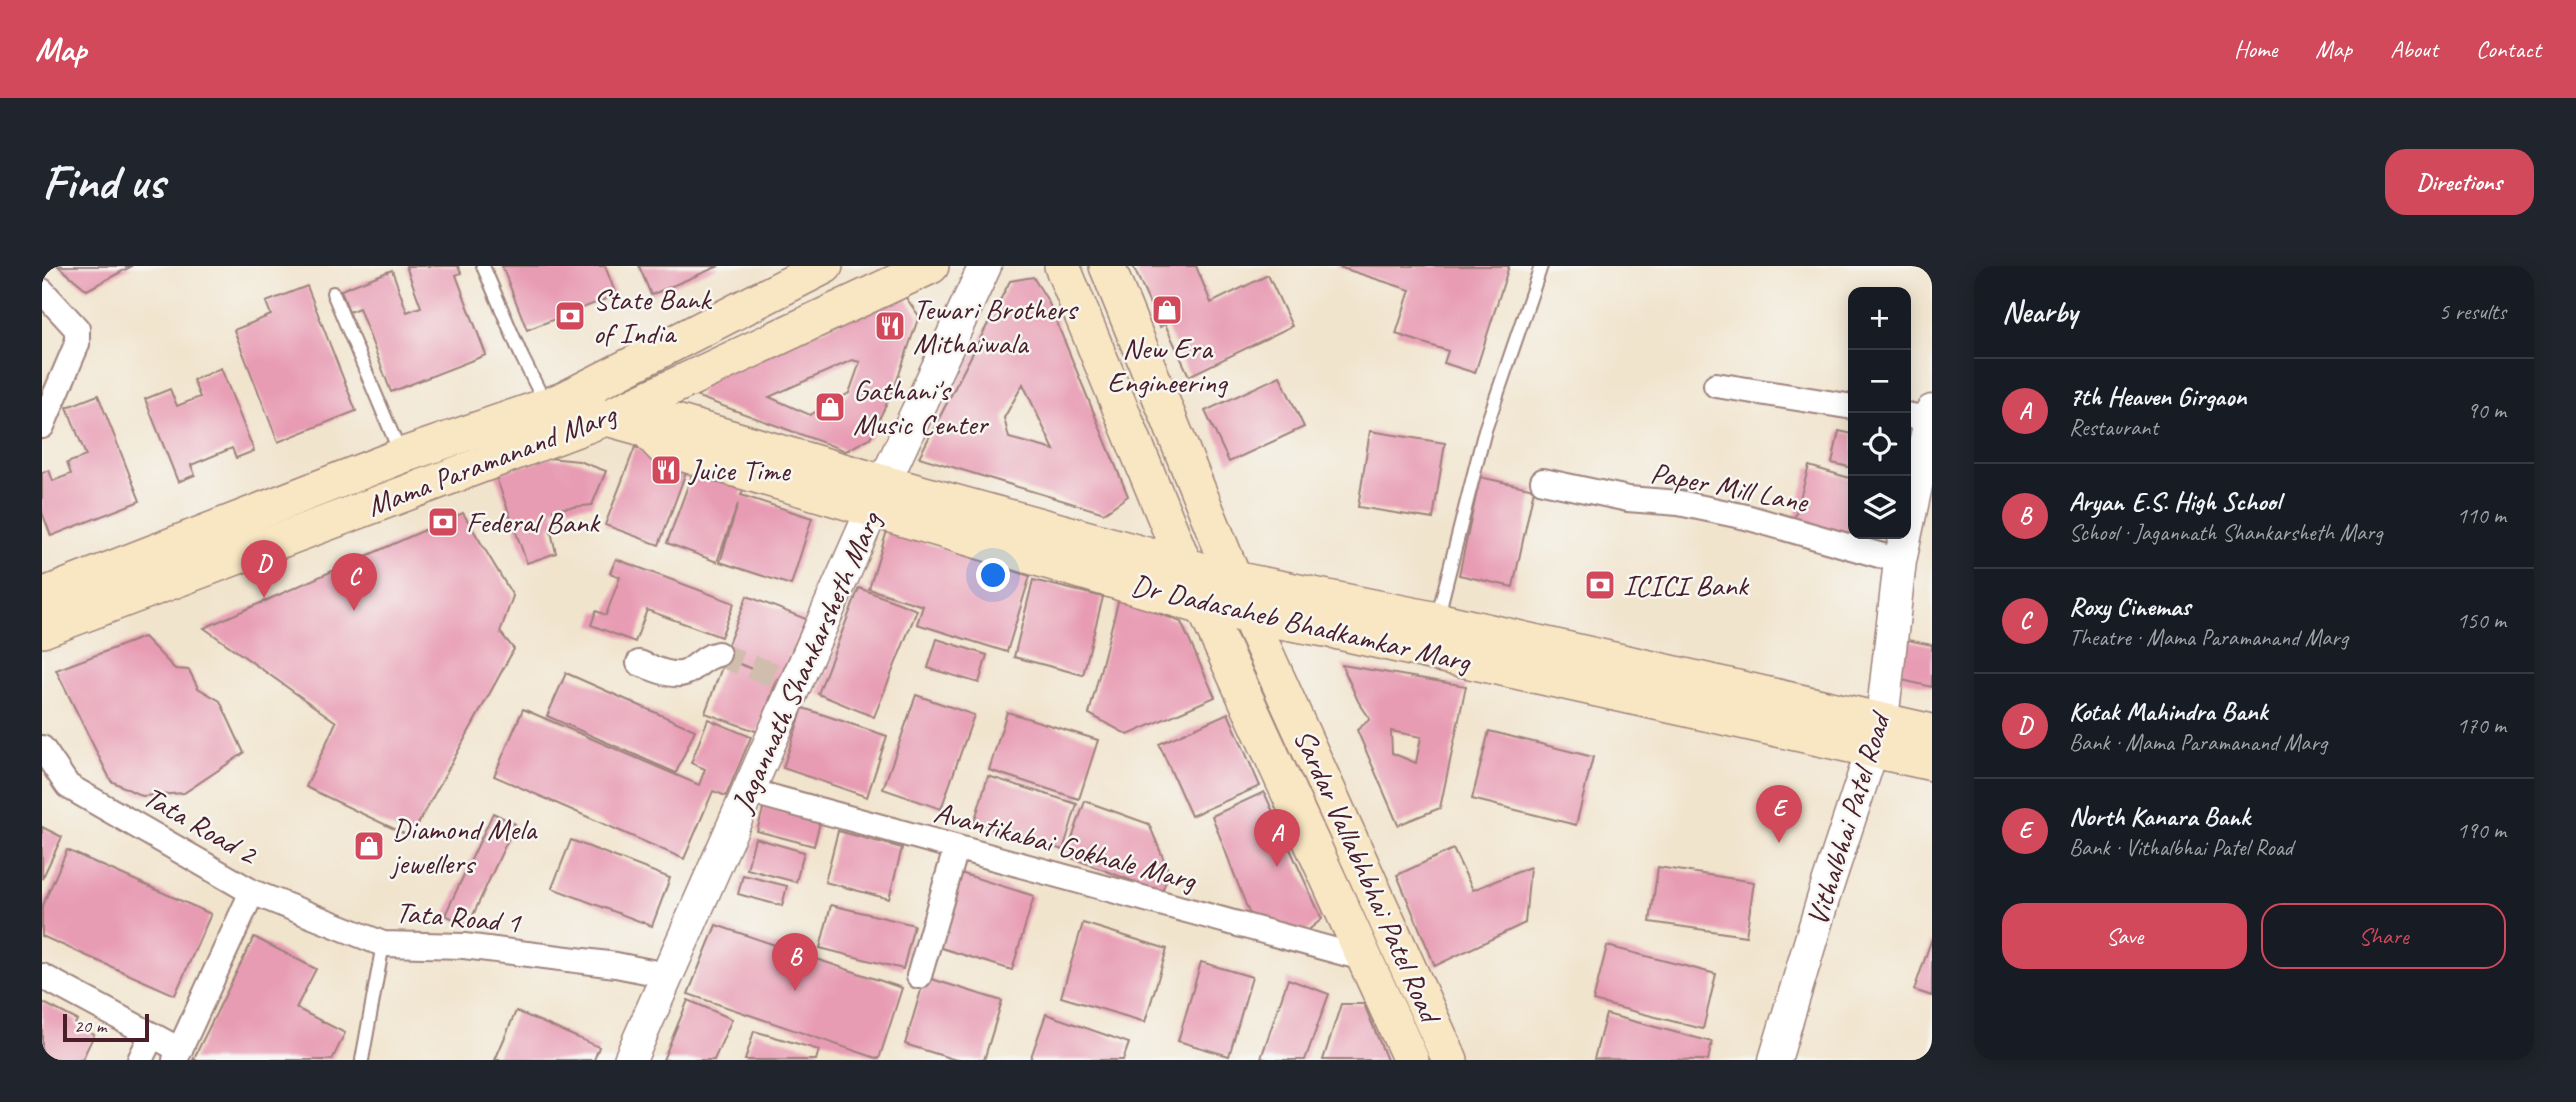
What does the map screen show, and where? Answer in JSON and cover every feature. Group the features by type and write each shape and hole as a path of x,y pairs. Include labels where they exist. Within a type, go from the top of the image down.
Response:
{"main road":[{"name":"Mama Paramanand Marg","path":"42,596 401,456 554,403 825,266"},
{"name":"Mama Paramanand Marg","path":"42,630 606,418 931,266"},
{"name":"Sardar Vallabhbhai Patel Road","path":"1062,266 1203,607 1411,1060"},
{"path":"1107,266 1249,616"},
{"name":"Dr Dadasaheb Bhadkamkar Marg","path":"554,403 646,429 664,448 768,464 1048,545 1203,607 1878,735 1932,732"},
{"name":"Dr Dadasaheb Bhadkamkar Marg","path":"1048,545 1185,566 1234,579 1437,620 1878,735 1932,763"},
{"name":"Sardar Vallabhbhai Patel Road","path":"1249,616 1450,1060"},
{"path":"1284,691 1292,658 1325,629"}],"street":[{"name":"Jagannath Shankarsheth Marg","path":"630,1060 749,791 790,681 985,266"},
{"path":"42,291 77,329 76,344 42,426"},
{"path":"1716,385 1848,406"},
{"name":"Vithalbhai Patel Road","path":"1775,1060 1824,896 1878,735 1900,561 1923,415"},
{"name":"Paper Mill Lane","path":"1543,481 1628,499 1679,503 1746,517 1900,561"},
{"path":"639,663 671,674 683,674 706,656 718,654"},
{"name":"Tata Road 2","path":"42,748 68,786 252,892 178,1055"},
{"name":"Avantikabai Gokhale Marg","path":"749,791 1366,959"},
{"path":"919,976 956,849"},
{"name":"Tata Road 1","path":"252,892 383,944 464,946 616,965 666,975"},
{"path":"42,976 152,1035 178,1055"},
{"path":"140,1060 152,1035"}],"lane":[{"path":"483,266 522,357 554,403"},
{"path":"1437,620 1485,430 1541,266"},
{"path":"334,293 401,456"},
{"path":"362,1060 383,944"}],"building":[{"path":"58,266 132,266 87,290"},
{"path":"406,266 458,266 461,273 456,275 486,355 391,392 359,308 349,312 341,290 392,270 407,312 421,307"},
{"path":"502,266 605,266 616,295 527,330"},
{"path":"639,266 719,266 651,295"},
{"path":"1133,266 1196,266 1211,303 1268,275 1292,326 1189,376 1165,324 1160,327"},
{"path":"1336,266 1509,266 1475,373 1444,363 1448,351 1396,334 1410,290"},
{"path":"1033,277 1048,301 1128,496 1104,513 919,457 1010,281","holes":["1023,384 1054,450 1009,438 1004,418"]},
{"path":"307,286 356,411 278,442 234,330 271,315 266,302"},
{"path":"904,295 919,316 895,386 870,438 846,451 698,397 705,379","holes":["852,360 860,362 849,393 810,415 769,397"]},
{"path":"221,368 254,451 236,458 232,448 191,465 195,475 178,482 145,399 170,389 177,406 200,397 193,380"},
{"path":"1280,376 1304,427 1229,462 1205,411"},
{"path":"98,395 140,501 51,536 42,512 42,473 49,470 53,481 71,474 67,463 86,456 67,407"},
{"path":"1370,431 1445,443 1433,519 1358,507"},
{"path":"1839,431 1848,433 1848,467 1832,463"},
{"path":"635,447 688,467 659,545 605,525"},
{"path":"548,458 579,461 606,471 592,505 553,509 557,523 550,527 556,553 527,563 495,474"},
{"path":"1809,466 1848,478 1848,535 1794,520"},
{"path":"694,469 744,487 741,495 812,518 791,585 720,562 738,504 717,562 667,543"},
{"path":"1480,477 1534,489 1513,587 1459,575"},
{"path":"463,513 513,596 500,632 514,649 411,837 306,787 336,722 204,628"},
{"path":"887,531 1030,576 1007,652 917,624 923,606 869,589"},
{"path":"616,559 734,603 721,637 647,610 635,642 591,625 596,611 606,615 620,577 610,573"},
{"path":"1033,580 1103,597 1083,675 1014,657"},
{"path":"859,588 917,610 874,717 818,694"},
{"path":"747,596 806,619 779,680 777,679 758,732 705,713 725,659 752,669 723,657"},
{"path":"1119,598 1181,622 1215,697 1128,735 1089,714"},
{"path":"144,637 175,669 189,670 198,688 220,701 244,753 184,793 142,796 111,781 56,670"},
{"path":"937,639 987,655 979,683 928,668"},
{"path":"1908,640 1932,645 1932,687 1898,679"},
{"path":"1342,665 1466,686 1440,808 1398,825 1357,730 1370,719 1358,701","holes":["1391,731 1421,737 1416,763 1392,753"]},
{"path":"566,673 695,730 676,773 547,716"},
{"path":"916,695 974,715 941,809 883,789"},
{"path":"803,708 887,736 867,797 783,768"},
{"path":"523,709 699,785 705,769 691,763 708,719 751,737 726,796 713,791 684,859 494,776"},
{"path":"1007,712 1098,740 1079,799 989,770"},
{"path":"1228,713 1260,786 1191,816 1159,744"},
{"path":"1489,731 1593,757 1576,825 1472,799"},
{"path":"988,776 1077,804 1063,850 974,823"},
{"path":"1264,792 1322,919 1301,936 1251,918 1212,816"},
{"path":"1085,801 1149,824 1169,872 1162,892 1066,856"},
{"path":"764,806 820,822 814,846 757,831"},
{"path":"493,813 515,824 468,926 445,915"},
{"path":"42,827 62,837 42,879"},
{"path":"838,831 902,848 889,899 825,882"},
{"path":"755,838 804,852 796,882 747,869"},
{"path":"571,840 670,878 652,926 552,888"},
{"path":"1453,849 1473,890 1530,867 1525,923 1435,966 1397,875"},
{"path":"67,850 211,914 175,995 42,936 42,907"},
{"path":"1658,867 1754,882 1746,936 1650,922"},
{"path":"957,872 1034,896 1012,970 935,946"},
{"path":"743,875 787,886 782,906 738,894"},
{"path":"831,905 914,925 903,969 820,948"},
{"path":"1083,923 1167,949 1145,1022 1061,997"},
{"path":"716,925 902,988 879,1059 688,994"},
{"path":"254,937 316,969 296,1008 345,1033 332,1060 193,1060"},
{"path":"1932,938 1932,996 1914,990"},
{"path":"1607,946 1716,974 1703,1029 1593,1001"},
{"path":"1201,962 1252,977 1229,1056 1178,1041"},
{"path":"925,977 1002,1001 984,1060 956,1060 905,1044"},
{"path":"1288,979 1329,994 1305,1060 1261,1058"},
{"path":"688,1000 732,1019 714,1060 663,1060"},
{"path":"42,1002 77,1020 75,1024 94,1035 82,1060 42,1060"},
{"path":"1341,1004 1364,1004 1387,1060 1323,1060"},
{"path":"516,1011 599,1047 594,1060 495,1060"},
{"path":"1046,1014 1129,1043 1123,1060 1030,1060"},
{"path":"1606,1014 1712,1042 1708,1060 1594,1059"},
{"path":"754,1031 819,1050 816,1060 745,1060"}],"tunnel":[{"path":"718,654 782,678"}],"place":[{"name":"New Era Engineering","path":"1167,310"},
{"name":"State Bank of India","path":"570,316"},
{"name":"Tewari Brothers Mithaiwala","path":"890,326"},
{"name":"Gathani's Music Center","path":"830,407"},
{"name":"Juice Time","path":"666,470"},
{"name":"Federal Bank","path":"443,522"},
{"name":"ICICI Bank","path":"1600,585"},
{"name":"Kotak Mahindra Bank","path":"264,598"},
{"name":"Roxy Cinemas","path":"354,611"},
{"name":"North Kanara Bank","path":"1779,843"},
{"name":"Diamond Mela jewellers","path":"369,846"},
{"name":"7th Heaven Girgaon","path":"1277,867"},
{"name":"Aryan E.S. High School","path":"795,991"}]}
